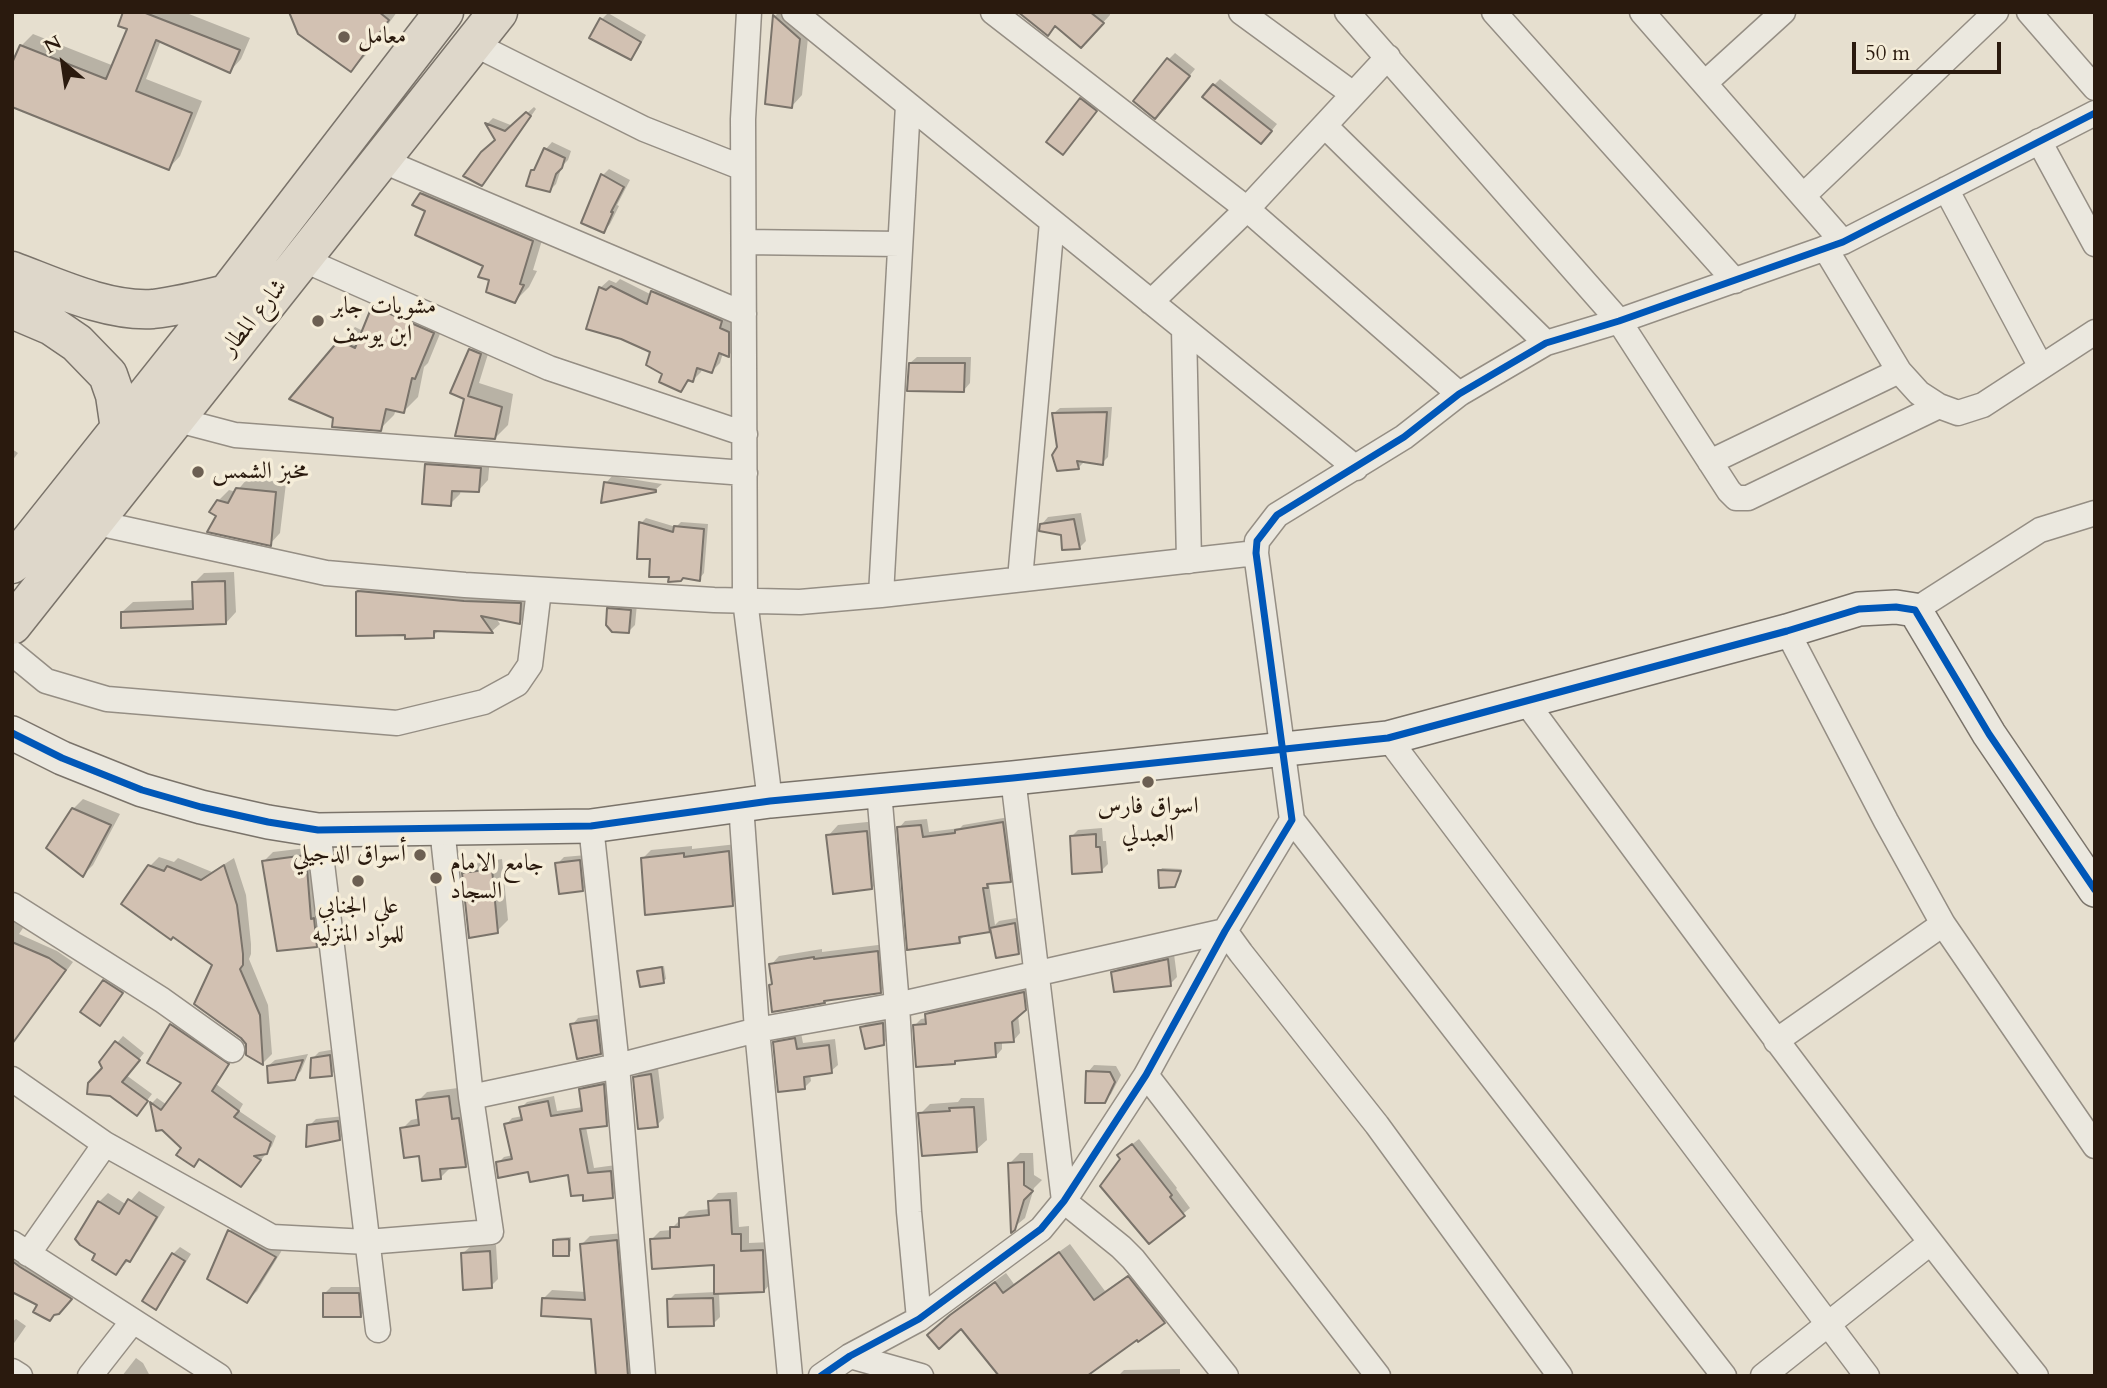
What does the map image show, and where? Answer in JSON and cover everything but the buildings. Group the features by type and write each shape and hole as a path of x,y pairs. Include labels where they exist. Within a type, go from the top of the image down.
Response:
{"main road":[{"name":"شارع المطار","path":"12,564 227,294 444,12"},
{"name":"شارع المطار","path":"12,625 498,12"},
{"path":"12,271 76,295 121,307 150,309 227,294"},
{"path":"12,309 52,326 77,343 108,374 115,395 120,429"}],"street":[{"path":"749,12 743,119 745,600 755,803 757,1031 790,1376"},
{"path":"794,12 1356,468"},
{"path":"993,12 1247,209 1459,394"},
{"path":"1241,12 1353,94"},
{"path":"1347,12 1619,321 1736,498 1748,498 1939,406"},
{"path":"1494,12 1735,281"},
{"path":"1642,12 1803,196 1834,245 1899,371 1919,393 1939,406 1958,413 1983,405 2095,332"},
{"path":"1705,83 1783,12"},
{"path":"1803,196 1996,12"},
{"path":"2029,12 2095,88"},
{"path":"474,44 644,128 743,168"},
{"path":"1151,302 1247,209 1388,57"},
{"path":"881,595 908,105"},
{"path":"1724,1376 1292,820 1256,554 1257,541 1277,515 1404,438 1459,394 1546,343 1619,321 1834,245 2095,113"},
{"path":"1325,126 1546,343"},
{"path":"2039,141 2095,244"},
{"path":"381,160 744,313"},
{"path":"1946,189 2041,367"},
{"path":"1020,579 1052,222"},
{"path":"744,242 900,244"},
{"path":"302,259 549,368 745,435"},
{"path":"1184,329 1189,561"},
{"path":"1710,462 1899,371"},
{"path":"174,419 235,435 745,474"},
{"path":"12,733 62,758 142,790 268,822 318,830 591,826 755,803 1388,738 1787,631 1859,609 1896,607 1915,610 2040,530 2095,513"},
{"path":"93,522 326,573 539,590 800,602 1256,554"},
{"path":"12,653 47,681 107,699 397,723 484,702 517,684 530,665 539,590"},
{"path":"1915,610 1989,734 2095,890"},
{"path":"1787,631 1943,924 2095,1146"},
{"path":"1526,702 1776,1041 1930,1244 2036,1376"},
{"path":"1388,738 1867,1376"},
{"path":"1013,778 1064,1201 1133,1259 1226,1376"},
{"path":"879,791 919,1319"},
{"path":"821,1376 850,1356 919,1319 1041,1229 1064,1201 1146,1075 1225,931 1292,820"},
{"path":"591,826 617,1066 643,1376"},
{"path":"12,1079 106,1144 272,1237 367,1242 491,1232 471,1097 442,828"},
{"path":"318,830 378,1330"},
{"path":"12,905 162,1000 232,1049"},
{"path":"1776,1041 1943,924"},
{"path":"471,1097 617,1066 757,1031 897,1005 1225,931"},
{"path":"1225,931 1377,1125 1560,1376"},
{"path":"1146,1075 1378,1376"},
{"path":"106,1144 20,1248 219,1376"},
{"path":"1763,1376 1930,1244"},
{"path":"90,1376 133,1321"},
{"path":"850,1356 921,1376"},
{"path":"12,1371 20,1376"}],"cycle path":[{"path":"821,1376 850,1356 919,1319 1041,1229 1064,1201 1146,1075 1225,931 1292,820 1256,553 1257,541 1277,515 1404,437 1459,394 1546,343 1619,321 1843,242 2095,113"},
{"path":"12,733 62,758 142,790 268,822 318,830 591,826 770,801 1388,738 1787,631 1859,609 1896,607 1915,610 1989,734 2095,890"}],"place":[{"name":"معامل","path":"344,37"},
{"name":"مشويات جابر ابن يوسف","path":"318,321"},
{"name":"مخبز الشمس","path":"198,472"},
{"name":"اسواق فارس العبدلي","path":"1148,782"},
{"name":"أسواق الدجيلي","path":"420,855"},
{"name":"جامع الامام السجاد","path":"436,878"},
{"name":"علي الجنابي للمواد المنزليه","path":"358,881"}]}
